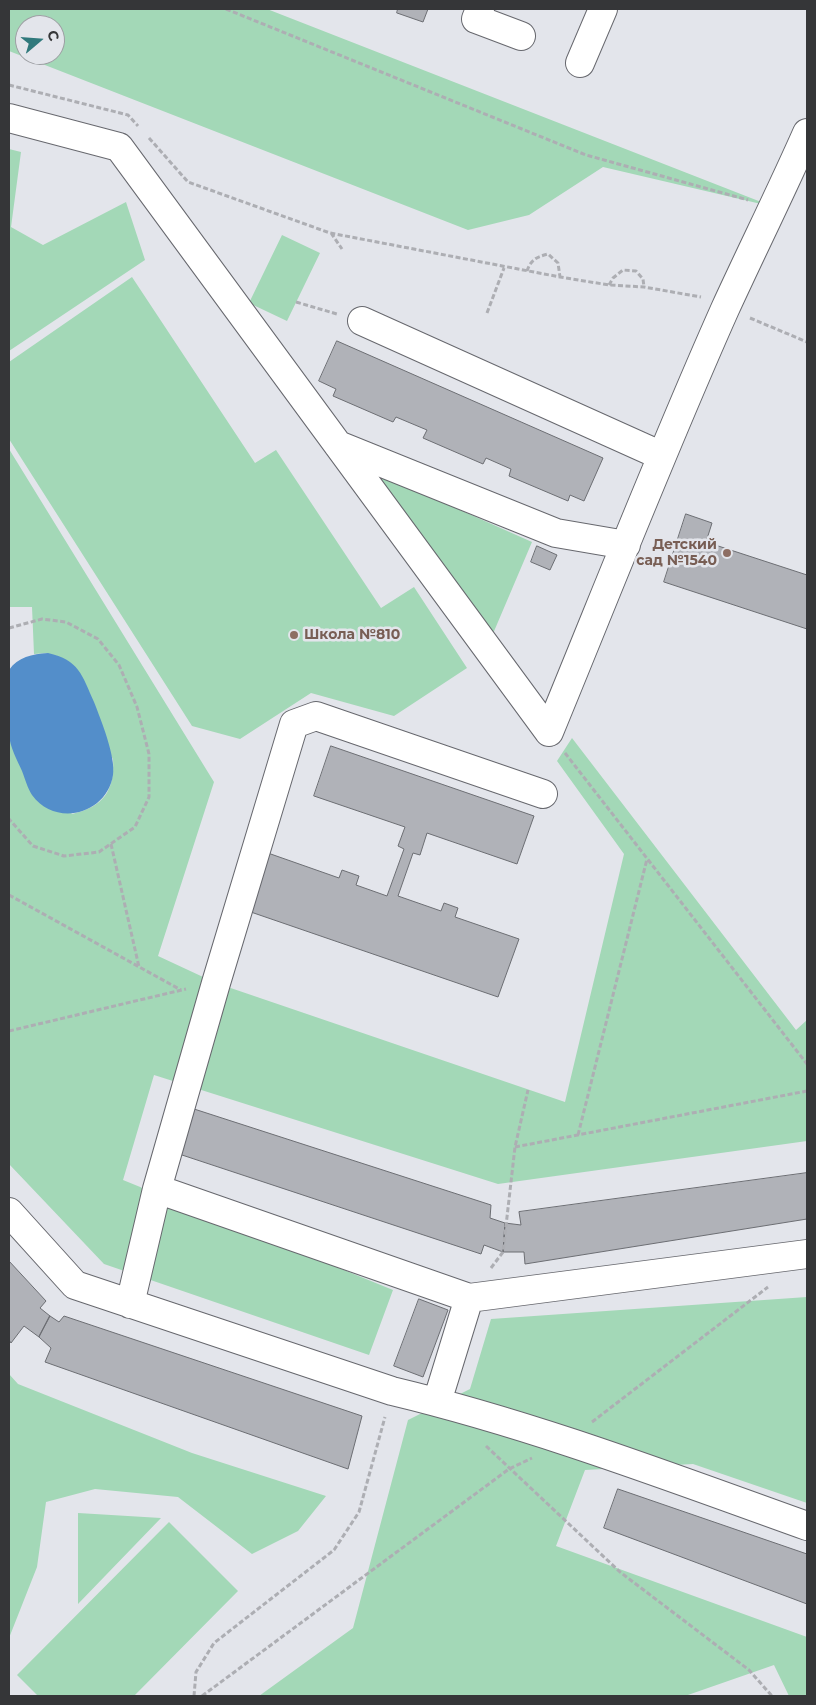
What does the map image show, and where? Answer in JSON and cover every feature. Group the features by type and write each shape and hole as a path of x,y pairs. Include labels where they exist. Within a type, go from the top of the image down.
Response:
{"lane":[{"path":"480,9 476,19 521,36"},
{"path":"580,63 603,9"},
{"path":"9,118 119,147 549,732"},
{"path":"549,732 662,456 726,307 807,133"},
{"path":"362,321 662,456"},
{"path":"338,445 556,532 626,545"},
{"path":"130,1304 157,1189 216,983 294,724 316,716 543,794"},
{"path":"157,1189 469,1298 797,1256"},
{"path":"9,1212 75,1285 392,1391 568,1440 807,1526"},
{"path":"437,1402 469,1298"}],"path":[{"path":"226,9 586,155 774,207"},
{"path":"9,85 128,115 141,130"},
{"path":"148,138 188,182 330,232 560,278 697,295 807,342"},
{"path":"330,232 342,249"},
{"path":"527,271 529,264 535,257 548,254 558,263 560,278"},
{"path":"487,313 504,268"},
{"path":"609,285 613,278 623,270 629,270 636,271 643,279 644,288"},
{"path":"296,302 362,321"},
{"path":"9,628 42,619 66,622 98,639 120,665 137,707 149,754 149,797 135,827 99,852 64,856 32,846 9,819"},
{"path":"549,732 807,1064"},
{"path":"111,844 139,967"},
{"path":"578,1135 647,858"},
{"path":"9,895 181,990"},
{"path":"9,1031 216,983"},
{"path":"503,1252 515,1146 528,1090"},
{"path":"515,1146 807,1091"},
{"path":"202,1696 510,1469 568,1440 788,1272 797,1256"},
{"path":"194,1696 196,1672 214,1643 334,1550 359,1512 392,1391"},
{"path":"484,1443 620,1572 749,1670 772,1696"}],"green space":[{"path":"9,9 267,9 774,207 603,167 529,215 468,230 45,65 65,65 65,15 15,15 15,53 9,51"},
{"path":"9,149 21,152 11,227 43,245 126,202 145,260 9,351"},
{"path":"282,235 320,253 287,321 249,303"},
{"path":"132,277 255,463 276,450 381,608 414,587 467,668 394,716 311,693 240,739 192,726 9,439 9,362"},
{"path":"9,449 214,782 158,956 216,983 565,1102 624,854 557,761 572,738 796,1030 807,1020 807,1141 498,1184 154,1075 123,1180 393,1290 369,1355 104,1264 9,1164 9,736 12,746 72,814 92,807 105,796 112,780 113,759 48,653 34,654 32,607 9,607"},
{"path":"368,469 532,542 492,636"},
{"path":"807,1297 807,1503 693,1464 585,1470 556,1546 807,1637 807,1696 789,1696 774,1665 685,1696 259,1696 353,1628 408,1420 470,1389 491,1319"},
{"path":"9,1374 18,1384 192,1453 326,1496 298,1531 252,1554 178,1497 95,1489 46,1502 37,1567 9,1638"},
{"path":"78,1513 161,1518 78,1604"},
{"path":"169,1522 238,1591 134,1696 38,1696 17,1675"}],"water":[{"path":"48,653 73,664 82,676 100,718 112,759 113,775 109,788 101,799 91,807 79,812 54,811 42,805 32,795 10,740 8,719 9,670 21,659 36,654"}],"building":[{"path":"398,9 428,9 423,22 397,13"},
{"path":"337,341 603,458 584,501 570,495 568,501 509,476 511,469 486,458 483,464 423,438 427,430 396,417 393,422 333,396 336,389 319,381"},
{"path":"686,514 712,523 706,542 807,575 807,629 664,582"},
{"path":"537,546 557,555 550,570 531,562"},
{"path":"331,746 534,816 517,864 427,833 420,855 413,853 398,896 441,911 444,903 458,908 455,917 519,939 498,997 245,910 265,852 339,878 342,870 359,876 356,885 387,896 404,849 398,846 405,827 314,796"},
{"path":"191,1108 491,1205 490,1218 505,1223 503,1252 484,1245 481,1254 176,1153"},
{"path":"807,1173 807,1219 525,1264 524,1252 503,1252 505,1223 521,1225 519,1212"},
{"path":"9,1261 46,1301 40,1308 50,1316 39,1337 24,1326 11,1343 9,1340"},
{"path":"419,1299 448,1310 423,1377 394,1366"},
{"path":"50,1316 59,1322 64,1316 362,1416 348,1469 45,1362 51,1348 39,1337"},
{"path":"618,1489 807,1554 807,1604 604,1528"}],"place":[{"name":"Детский сад №1540","path":"727,553"},
{"name":"Школа №810","path":"294,635"}]}
